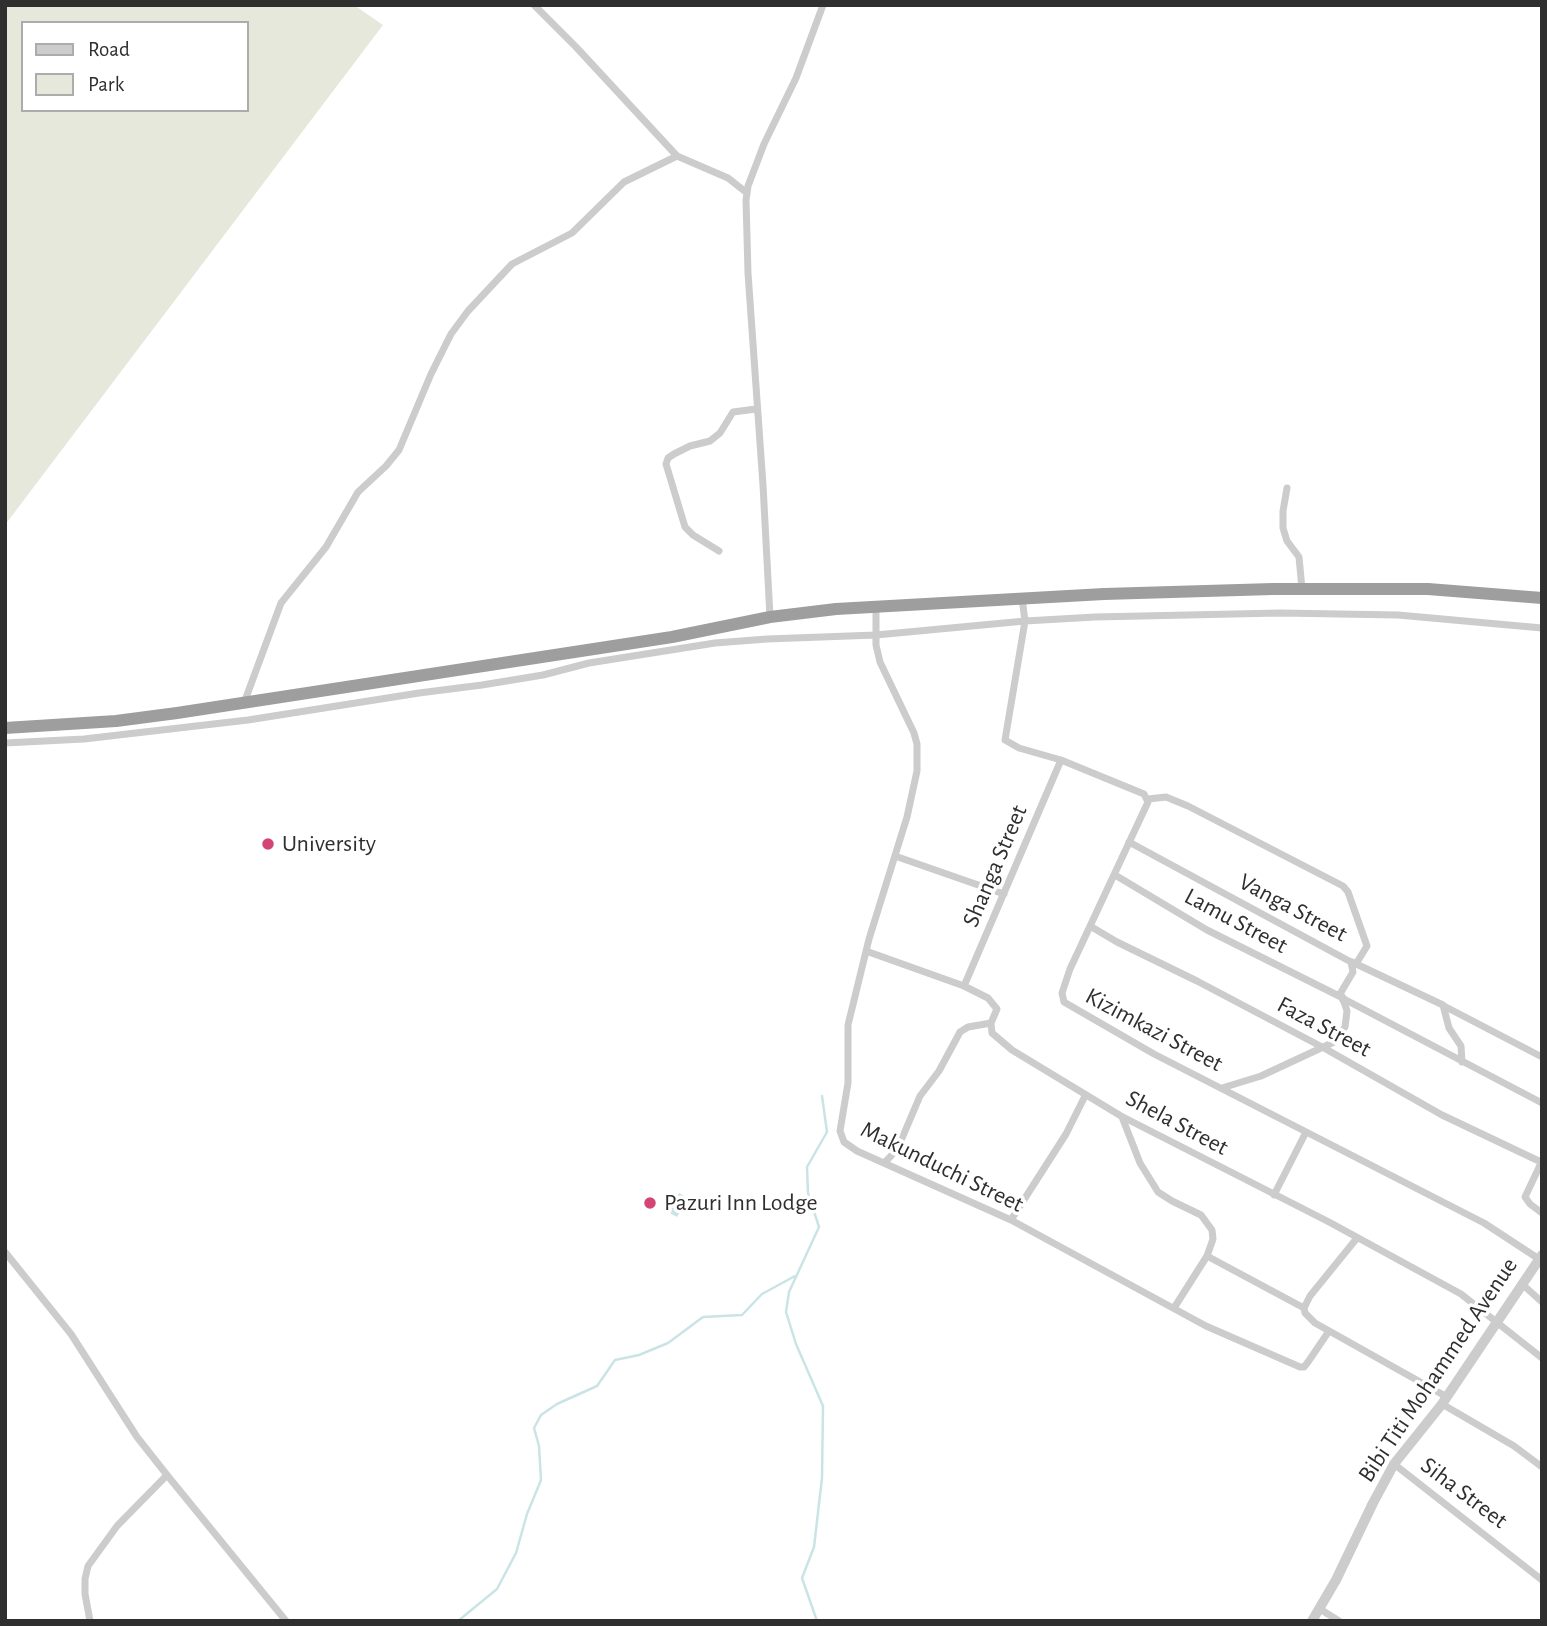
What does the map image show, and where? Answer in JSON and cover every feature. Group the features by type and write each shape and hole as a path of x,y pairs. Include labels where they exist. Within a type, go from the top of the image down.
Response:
{"highway":[{"path":"5,728 116,721 243,703 672,636 810,611 1117,593 1302,589 1428,589 1542,598"}],"street":[{"path":"534,5 677,156 728,178 747,193"},
{"path":"770,617 747,274 747,193 764,144 808,50 823,5"},
{"path":"243,703 281,603 326,547 358,492 399,450 430,374 451,334 468,310 512,264 572,233 624,182 677,156"},
{"path":"719,551 685,527 666,464 668,458 674,454 710,441 720,433 733,412 756,409"},
{"path":"1287,488 1283,528 1287,541 1299,557 1302,589"},
{"path":"1022,598 1025,621 1004,738 1008,743 1061,760 1144,794 1148,799 1166,797 1180,802 1343,886 1348,892 1367,946 1354,963 1542,1057"},
{"name":"Makunduchi Street","path":"876,607 880,662 886,680 904,710 917,744 917,771 848,1025 849,1062 841,1138 850,1148 1011,1220 1206,1326 1300,1367 1304,1367 1308,1362 1328,1331"},
{"path":"5,743 84,739 248,720 543,675 589,663 715,643 876,635 1095,617 1307,613 1398,615 1542,628"},
{"name":"Shanga Street","path":"964,986 1061,760"},
{"name":"Kizimkazi Street","path":"1148,799 1145,813 1090,926 1062,993 1064,1002 1154,1054 1490,1226 1540,1257"},
{"name":"Vanga Street","path":"1129,842 1354,963 1353,972 1340,994 1341,997"},
{"path":"895,856 1004,894"},
{"name":"Lamu Street","path":"1115,875 1207,930 1341,997"},
{"name":"Faza Street","path":"1090,926 1324,1048 1442,1115 1541,1162"},
{"name":"Shela Street","path":"866,951 964,986 988,998 996,1006 991,1023 992,1033 1085,1096 1461,1294 1542,1358"},
{"path":"1222,1088 1261,1076 1278,1066 1324,1048 1337,1039 1345,1027 1347,1011 1341,997"},
{"path":"1341,997 1542,1103"},
{"path":"1444,1006 1449,1028 1461,1046 1462,1062"},
{"path":"884,1162 891,1157 900,1143 916,1104 939,1071 960,1032 968,1027 991,1023"},
{"path":"1011,1220 1066,1135 1085,1096"},
{"path":"1121,1116 1140,1163 1158,1192 1207,1221 1212,1230 1213,1239 1207,1256 1174,1308"},
{"path":"1274,1195 1306,1132"},
{"path":"1541,1162 1525,1197 1542,1213"},
{"path":"1304,1308 1310,1296 1357,1238"},
{"path":"5,1252 71,1334 136,1437 286,1621"},
{"path":"1207,1256 1304,1308 1311,1320 1444,1400 1542,1466"},
{"name":"Bibi Titi Mohammed Avenue","path":"1312,1621 1395,1464 1444,1400 1540,1257"},
{"path":"1522,1284 1542,1302"},
{"name":"Siha Street","path":"1395,1464 1542,1580"},
{"path":"90,1621 85,1594 88,1566 117,1526 167,1475"},
{"path":"1320,1609 1339,1621"}],"green space":[{"path":"5,5 354,5 383,25 5,525"}],"water":[{"path":"679,1193 688,1198 677,1217 668,1212"}],"waterway":[{"path":"817,1621 802,1578 814,1547 822,1478 823,1406 796,1344 786,1312 789,1292 819,1227 808,1193 807,1167 827,1132 822,1096"},
{"path":"458,1621 497,1589 516,1553 527,1514 541,1480 539,1446 534,1428 541,1415 557,1404 597,1386 615,1360 639,1355 668,1343 703,1317 742,1315 762,1294 795,1276"}],"place":[{"name":"University","path":"268,844"},
{"name":"Pazuri Inn Lodge","path":"650,1203"}]}
